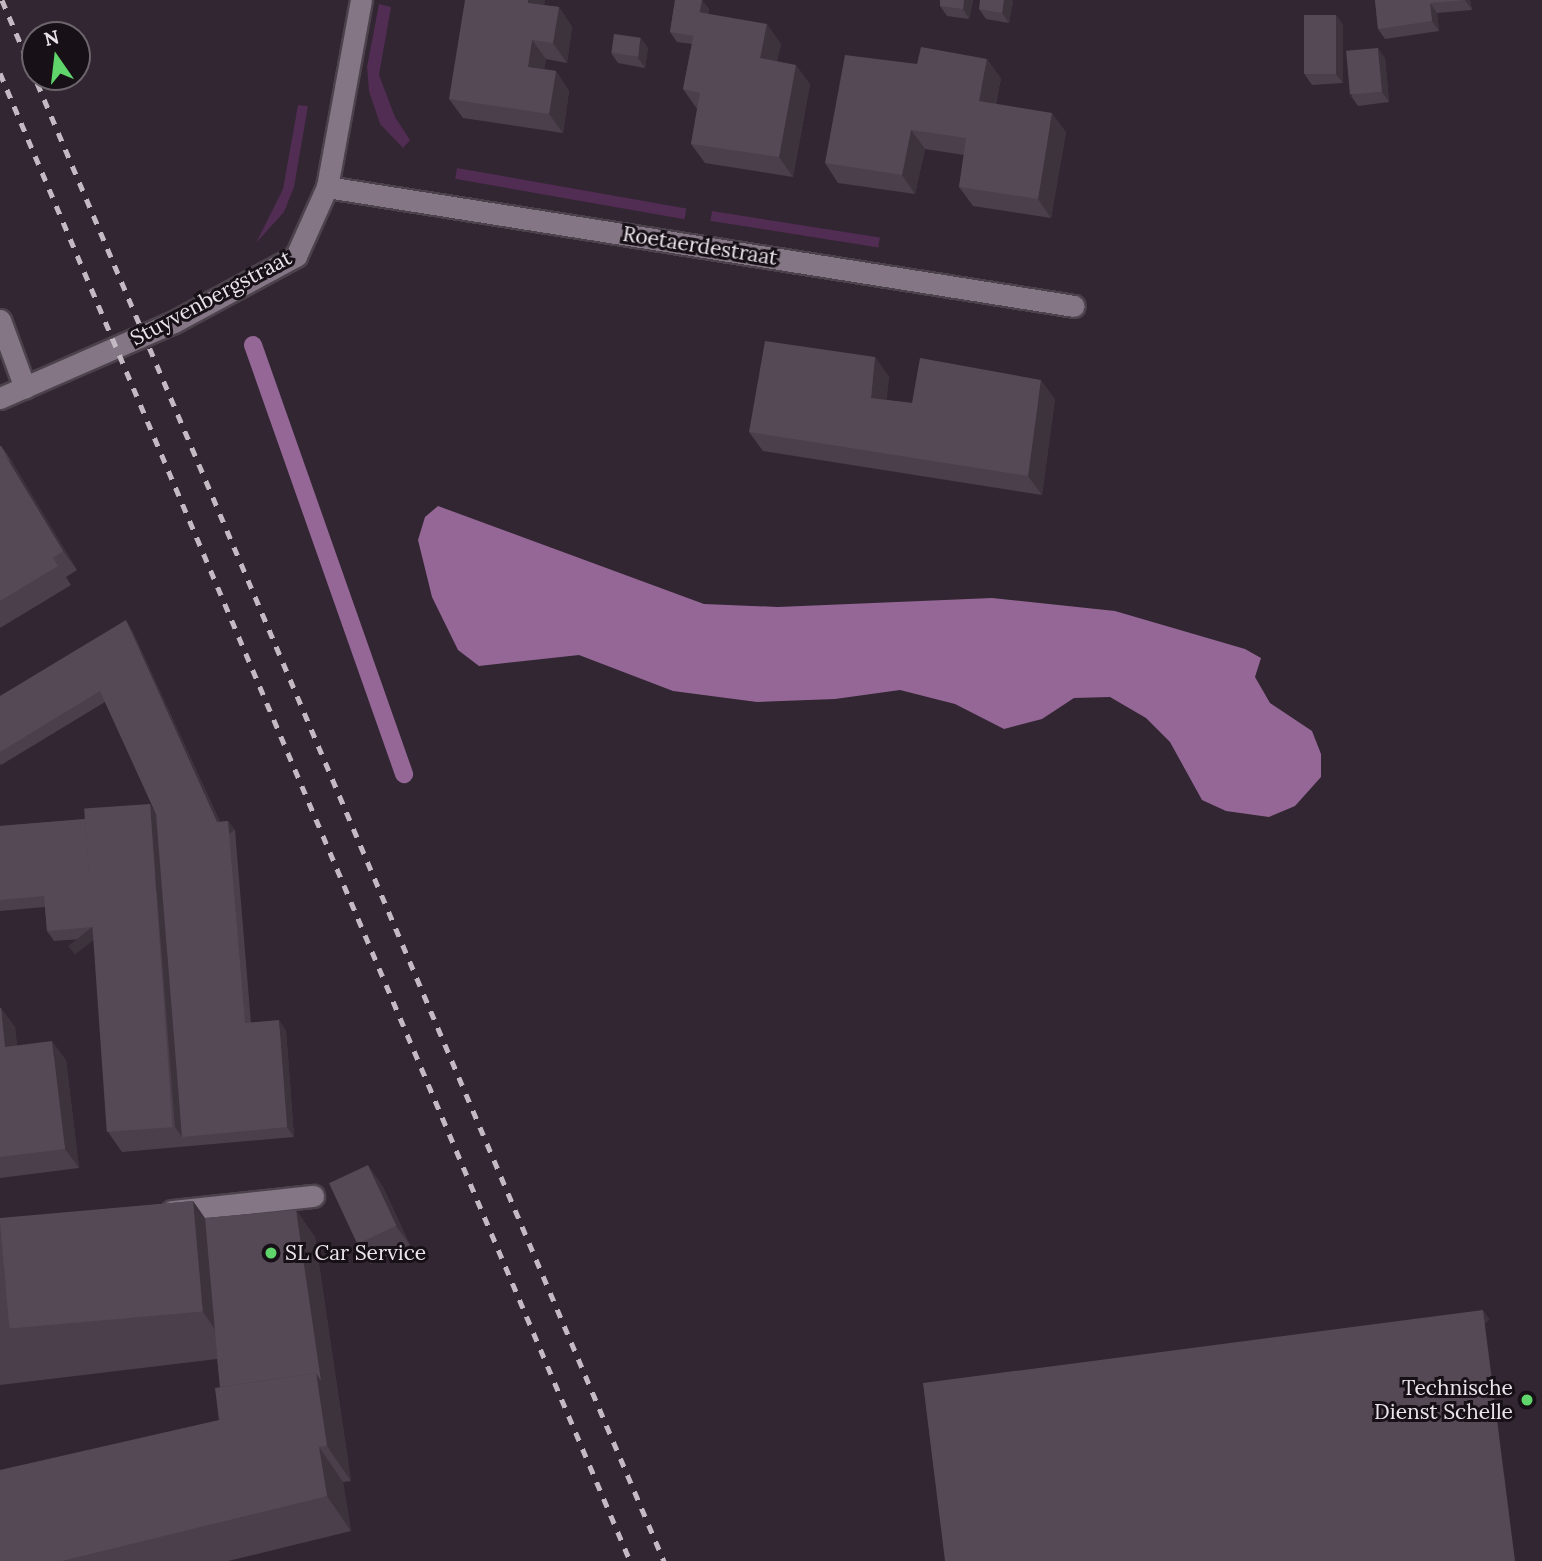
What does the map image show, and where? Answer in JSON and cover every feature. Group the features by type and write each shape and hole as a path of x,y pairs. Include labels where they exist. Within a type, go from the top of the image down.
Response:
{"street":[{"name":"Stuyvenbergstraat","path":"0,398 174,322 296,256 327,187 361,0"},
{"name":"Roetaerdestraat","path":"327,187 1074,306"},
{"path":"0,320 25,388"},
{"path":"150,1213 313,1196"}],"shaded area":[{"path":"379,4 391,7 379,75 395,117 410,140 403,148 380,124 369,91 367,67"},
{"path":"298,105 308,106 294,187 284,212 256,243 283,189"},
{"path":"457,168 686,208 685,219 455,179"},
{"path":"712,211 880,238 878,247 710,221"},
{"path":"438,506 704,604 778,607 992,598 1115,611 1245,649 1261,658 1255,677 1270,703 1312,731 1321,754 1321,777 1295,806 1269,817 1226,811 1202,800 1170,742 1146,718 1110,697 1074,698 1042,719 1004,729 955,704 900,690 835,699 757,702 673,691 579,655 479,666 458,650 432,597 418,540 425,517"}],"building":[{"path":"465,0 528,0 528,3 559,7 553,43 532,40 528,67 556,71 549,114 449,99"},
{"path":"675,0 702,0 694,36 670,32"},
{"path":"940,0 964,0 963,9 940,6"},
{"path":"980,0 1004,0 1002,13 979,9"},
{"path":"1375,0 1465,0 1430,3 1432,21 1378,29"},
{"path":"698,12 767,24 760,58 796,65 779,157 691,144 700,93 683,89"},
{"path":"1304,15 1336,15 1336,74 1304,74"},
{"path":"614,34 641,38 638,57 611,53"},
{"path":"921,47 987,59 979,101 1052,113 1038,199 959,187 966,138 911,130 902,175 825,163 845,55 917,64"},
{"path":"1378,48 1382,92 1350,95 1346,51"},
{"path":"765,341 875,357 871,398 912,403 920,358 1041,380 1028,476 749,432"},
{"path":"0,446 12,464 5,455 0,458"},
{"path":"5,455 63,551 53,558 58,566 0,601 0,458"},
{"path":"126,620 217,822 228,821 245,1023 279,1020 287,1127 182,1137 156,814 100,691 0,752 0,696"},
{"path":"150,804 173,1127 107,1132 84,809"},
{"path":"85,819 93,927 47,931 44,896 0,900 0,826"},
{"path":"0,1008 5,1047 52,1041 65,1149 0,1157"},
{"path":"368,1165 396,1226 357,1244 329,1183"},
{"path":"193,1201 203,1312 9,1328 0,1218"},
{"path":"296,1210 321,1381 316,1373 220,1387 205,1218"},
{"path":"1483,1310 1515,1561 945,1561 923,1383"},
{"path":"316,1373 327,1446 319,1447 327,1496 62,1561 0,1561 0,1470 219,1420 215,1388"}],"waterway":[{"path":"253,345 404,774"}],"railway":[{"path":"2,0 664,1561"},
{"path":"0,73 630,1561"}],"place":[{"name":"SL Car Service","path":"271,1253"},
{"name":"Technische Dienst Schelle","path":"1527,1400"}]}
